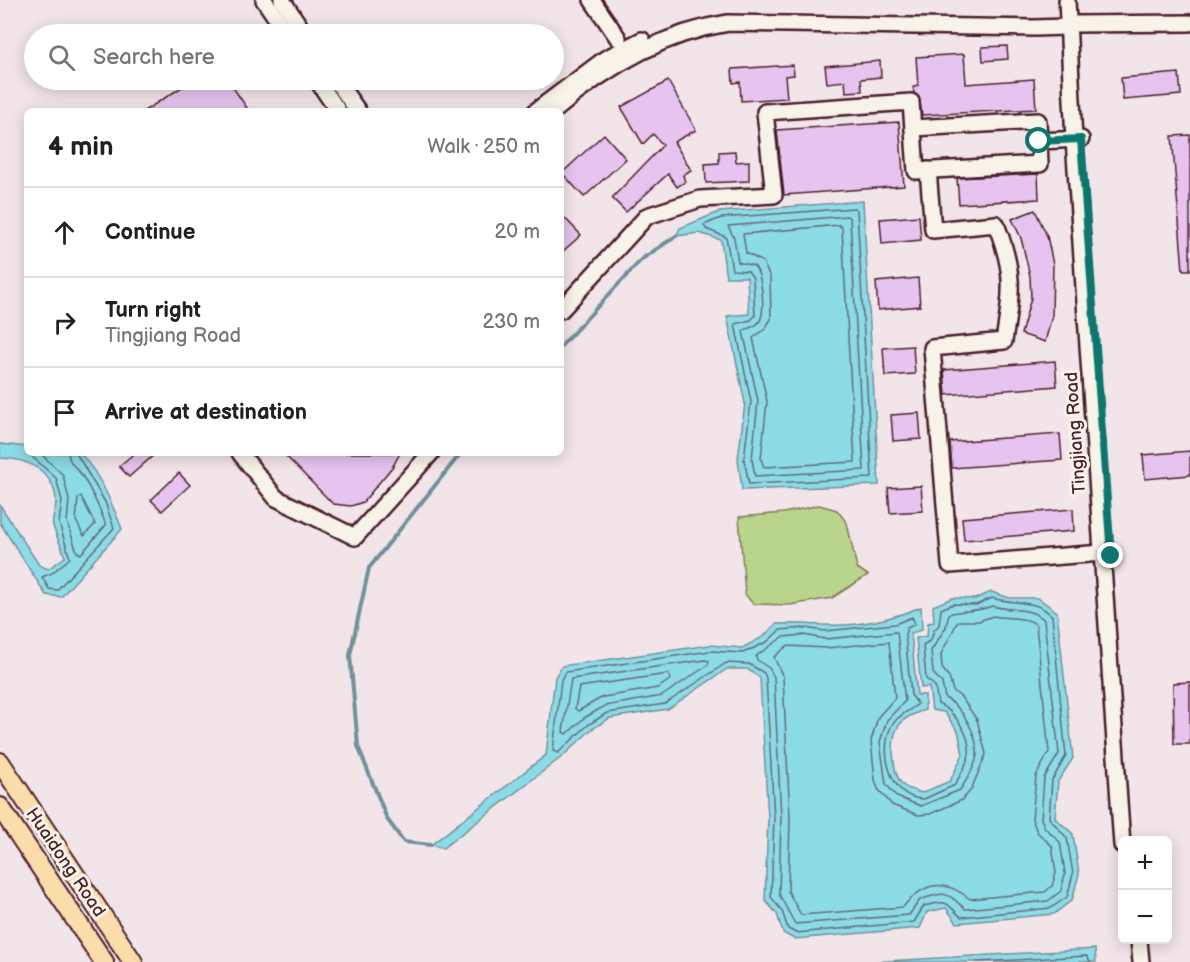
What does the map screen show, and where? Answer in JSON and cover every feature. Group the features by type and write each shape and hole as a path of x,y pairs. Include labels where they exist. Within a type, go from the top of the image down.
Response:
{"main road":[{"name":"Huaidong Road","path":"0,762 133,962"},
{"name":"Huaidong Road","path":"0,807 104,962"}],"street":[{"path":"264,0 280,24"},
{"path":"282,0 298,24"},
{"path":"592,0 618,38"},
{"name":"Tingjiang Road","path":"1067,0 1121,836"},
{"path":"564,90 605,59 624,49 695,20 724,15 806,13 1069,23"},
{"path":"558,108 588,84 640,52 698,28 755,22 1190,22"},
{"path":"324,90 337,108"},
{"path":"343,90 356,108"},
{"path":"540,108 564,90"},
{"path":"564,307 647,216 700,200 774,195 765,112 911,102 916,171 1040,164 1038,121 913,128"},
{"path":"1039,141 1077,140"},
{"name":"Tingjiang Road","path":"1077,140 1132,836"},
{"path":"928,170 933,230 996,224 1009,258 1011,293 1004,341 932,348 950,565 1102,553"},
{"path":"242,456 276,498 356,537 428,456"},
{"path":"1129,944 1131,962"},
{"path":"1139,944 1141,962"}],"green space":[{"path":"819,505 837,510 847,523 857,568 868,575 832,598 790,605 753,604 745,594 739,517 784,513"}],"water":[{"path":"863,201 879,485 742,490 738,459 745,403 727,316 749,314 747,277 726,277 721,240 699,233 676,236 680,228 719,212"},
{"path":"0,444 24,447 24,456 83,456 109,498 122,529 61,597 46,595 0,523 0,505 39,565 48,569 65,557 54,530 56,502 51,482 38,468 20,461 0,458"},
{"path":"991,592 1010,598 1038,598 1057,612 1073,758 1058,781 1055,818 1073,834 1079,874 1072,900 1054,914 957,923 946,908 927,912 920,928 794,939 783,933 777,914 765,900 768,818 760,678 747,669 727,669 668,709 610,718 592,729 563,756 443,848 431,845 546,755 555,677 562,666 710,645 742,648 763,637 776,624 860,623 898,615 921,607 922,630 911,633 917,695 925,695 925,710 906,718 898,727 893,749 895,766 904,786 922,793 950,781 963,754 958,731 944,712 932,710 929,687 921,688 916,638 927,636 928,623 934,622 933,606 952,598 975,599"},
{"path":"1095,949 1096,962 869,962"}],"building":[{"path":"1007,46 1008,59 983,61 982,47"},
{"path":"964,54 966,84 1034,79 1036,109 922,115 919,97 914,93 913,87 918,86 916,57"},
{"path":"880,61 881,77 861,79 862,91 846,92 845,81 827,83 825,66"},
{"path":"793,65 794,75 785,76 787,98 741,101 740,82 733,83 732,69"},
{"path":"1179,73 1181,95 1123,100 1121,78"},
{"path":"668,81 696,130 674,142 691,170 683,175 685,182 677,187 668,174 626,212 612,198 663,145 653,134 643,144 621,107"},
{"path":"177,90 235,90 247,108 149,108"},
{"path":"899,122 904,186 784,195 777,130"},
{"path":"604,134 626,159 584,197 564,175 564,171"},
{"path":"1190,135 1190,270 1183,270 1172,136"},
{"path":"735,151 736,162 749,161 749,181 706,183 705,164 719,163 719,152"},
{"path":"1038,174 1039,199 959,204 957,178"},
{"path":"1035,210 1047,236 1053,264 1052,316 1045,342 1021,334 1031,298 1030,276 1021,238 1012,219"},
{"path":"919,216 921,240 882,244 880,219"},
{"path":"564,217 581,235 564,250"},
{"path":"918,278 920,306 878,310 876,282"},
{"path":"913,346 915,374 885,376 883,348"},
{"path":"1055,361 1057,386 946,395 944,370"},
{"path":"919,413 921,439 893,441 891,415"},
{"path":"1060,434 1062,460 952,468 950,442"},
{"path":"1190,451 1190,475 1145,479 1143,455"},
{"path":"131,456 153,456 129,477 119,466"},
{"path":"286,456 398,456 393,466 363,502 351,506 333,504"},
{"path":"179,473 190,485 162,511 151,500"},
{"path":"921,486 923,511 890,513 888,488"},
{"path":"1073,509 1074,531 964,540 962,518"},
{"path":"1190,682 1190,744 1174,744 1173,683"}],"waterway":[{"path":"564,343 642,259 676,236"},
{"path":"431,845 404,842 387,819 358,746 350,655 369,568 459,456"}],"route":[{"path":"1039,141 1081,139 1111,556"}]}
